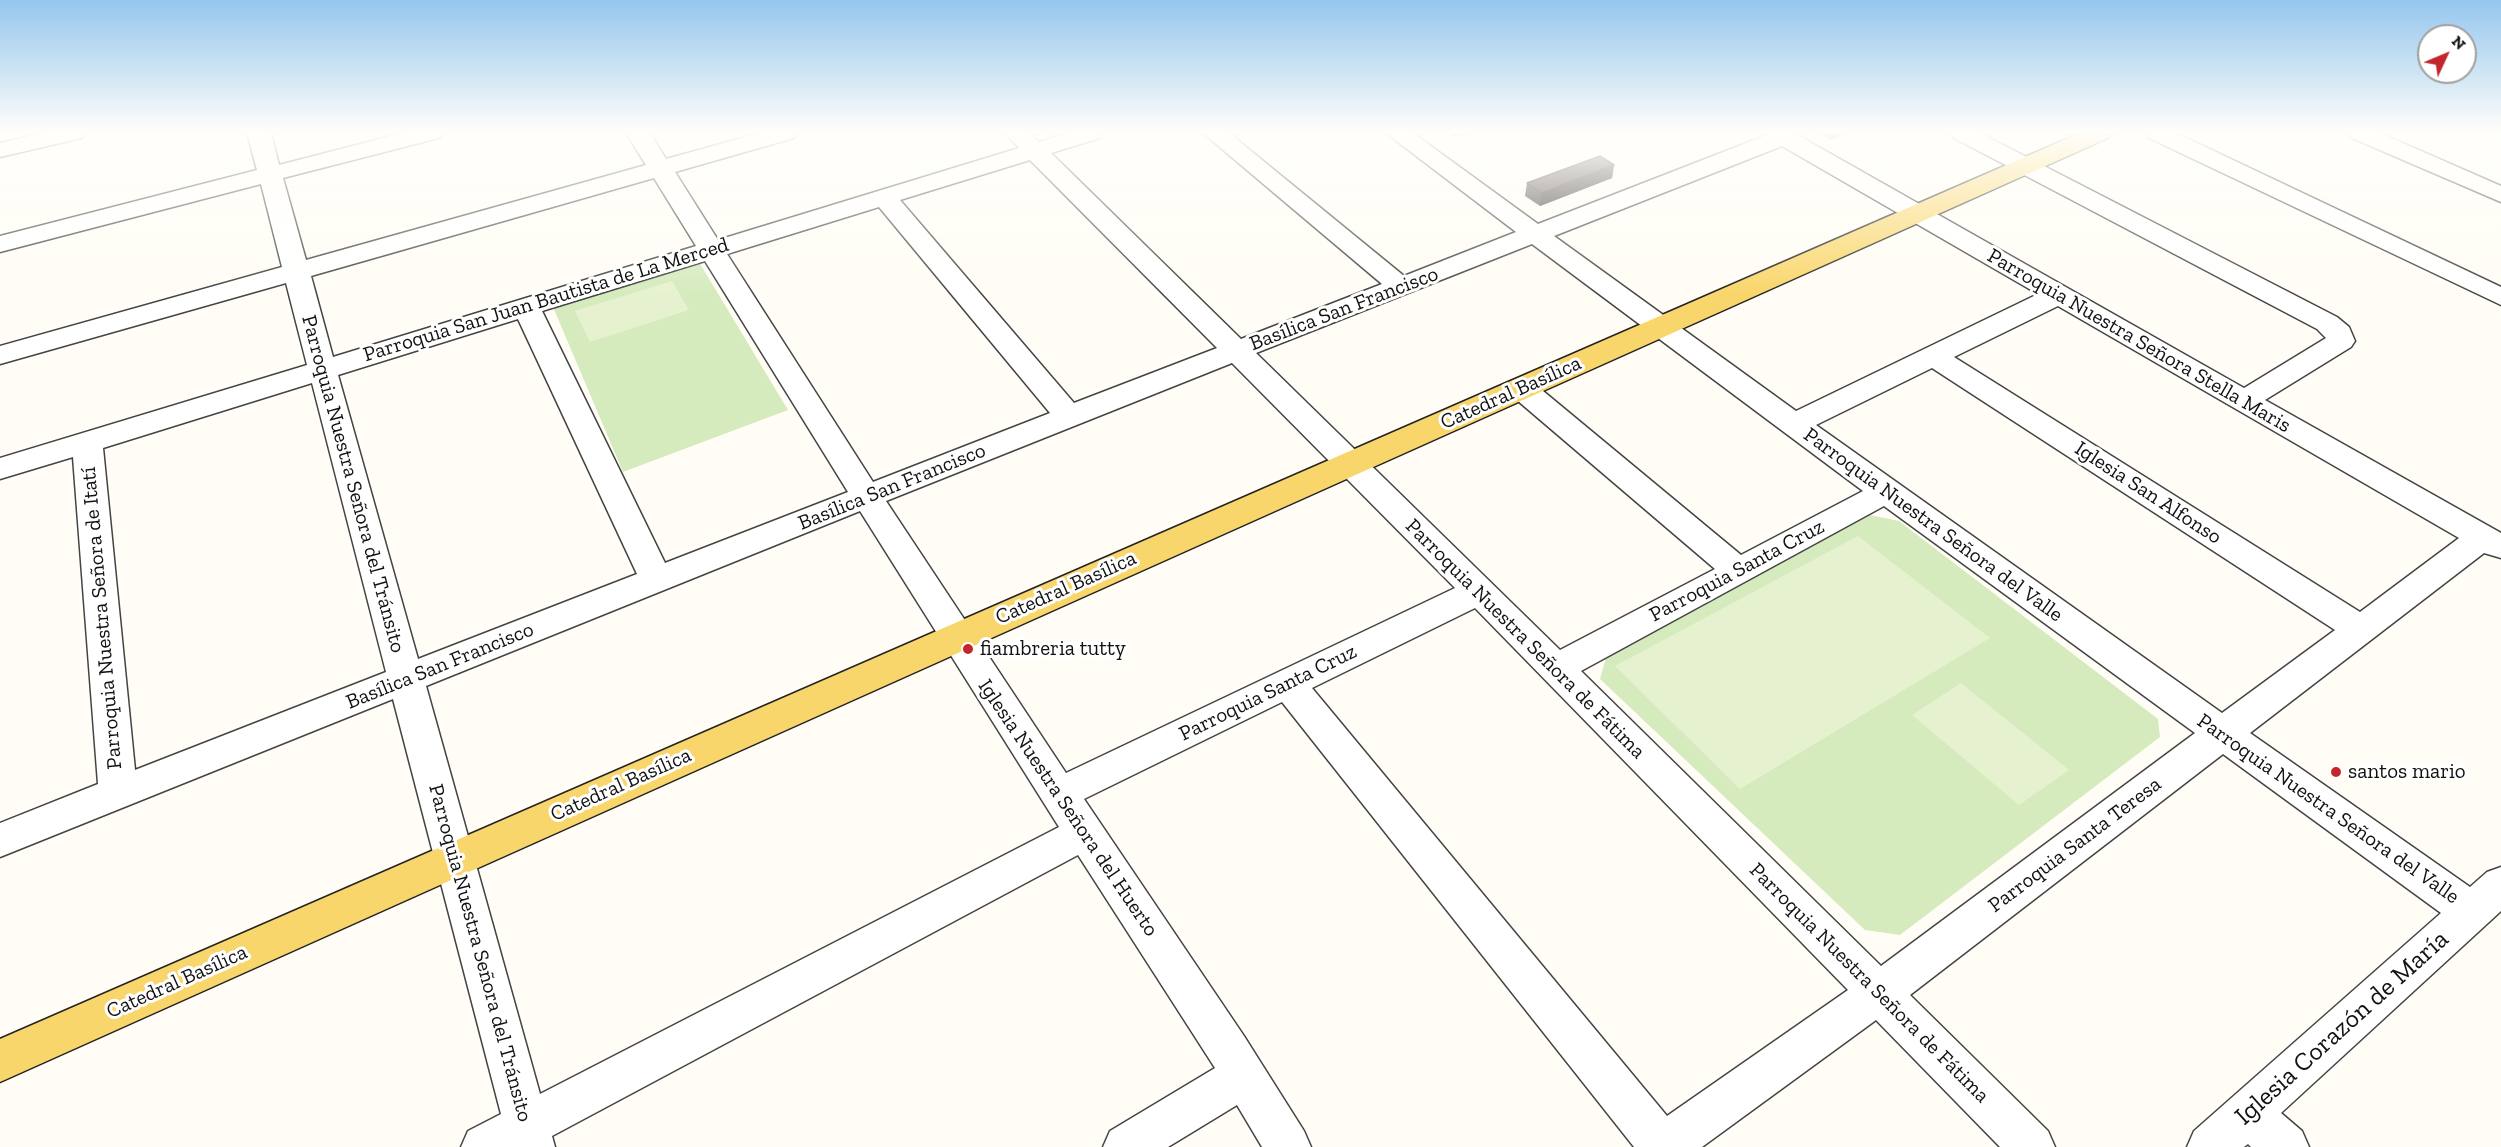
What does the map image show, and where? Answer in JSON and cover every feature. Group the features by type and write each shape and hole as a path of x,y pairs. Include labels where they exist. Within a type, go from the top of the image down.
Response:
{"main road":[{"name":"Catedral Basílica","path":"0,1061 1977,187"}],"street":[{"path":"0,244 224,187"},
{"name":"Parroquia Nuestra Señora del Tránsito","path":"272,187 405,680 456,859 529,1136"},
{"path":"0,355 598,187"},
{"name":"Iglesia Nuestra Señora del Huerto","path":"671,187 955,637 1058,794 1086,832 1288,1147"},
{"name":"Parroquia San Juan Bautista de La Merced","path":"0,469 884,197 911,187"},
{"name":"Parroquia Nuestra Señora de Fátima","path":"1071,187 1556,668 2032,1147"},
{"path":"1280,187 1401,286"},
{"name":"Parroquia Nuestra Señora del Valle","path":"1472,187 1886,492 2222,734 2486,898"},
{"name":"Basílica San Francisco","path":"0,840 1653,187"},
{"name":"Parroquia Nuestra Señora Stella Maris","path":"1870,187 2492,542"},
{"path":"2064,187 2327,323 2338,333 2341,341 2243,401"},
{"path":"2269,187 2501,297"},
{"path":"2482,187 2501,195"},
{"path":"884,197 1069,416"},
{"path":"1794,424 2058,295"},
{"path":"526,307 657,580"},
{"name":"Iglesia San Alfonso","path":"1935,357 2360,629"},
{"path":"1521,388 1738,570"},
{"name":"Parroquia Nuestra Señora de Itatí","path":"87,442 118,792"},
{"name":"Parroquia Santa Cruz","path":"1556,668 1886,492"},
{"name":"Parroquia Santa Teresa","path":"1663,1147 1879,993 2360,629 2492,542"},
{"name":"Parroquia Santa Cruz","path":"1058,794 1478,592"},
{"path":"1288,684 1663,1147"},
{"path":"484,1147 529,1136 1086,832"},
{"name":"Iglesia Corazón de María","path":"2210,1147 2486,898"},
{"path":"1126,1147 1243,1076"},
{"path":"2247,1113 2286,1147"}],"green space":[{"path":"699,262 788,410 623,472 553,307"},
{"path":"672,281 689,310 590,342 575,311"},
{"path":"1870,515 1899,521 2158,719 2160,737 1900,935 1865,930 1600,679 1606,658"},
{"path":"1858,536 1990,638 1740,789 1615,666"},
{"path":"1961,683 2069,770 2019,805 1912,715"}],"building":[{"path":"1532,187 1559,187 1542,193"}],"place":[{"name":"fiambreria tutty","path":"968,649"},
{"name":"santos mario","path":"2336,772"}]}
